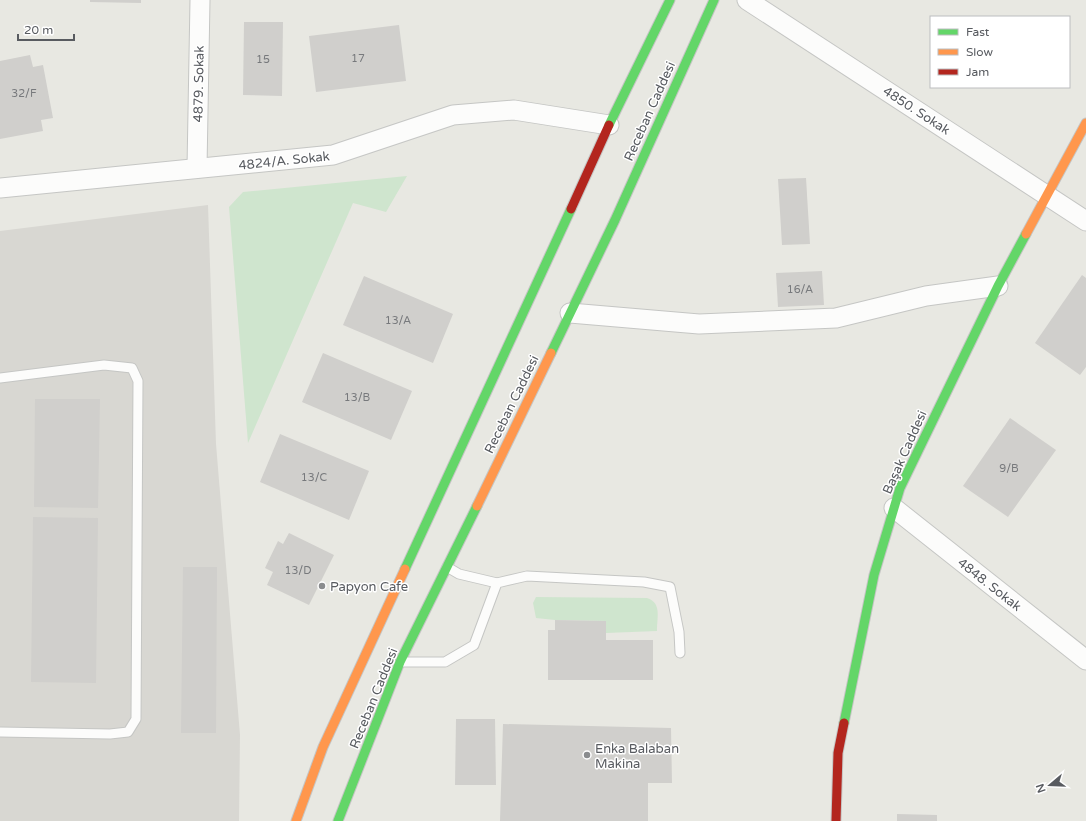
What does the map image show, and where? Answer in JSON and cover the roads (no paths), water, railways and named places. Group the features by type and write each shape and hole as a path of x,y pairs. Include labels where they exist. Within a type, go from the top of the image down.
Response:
{"main road":[{"name":"Receban Caddesi","path":"296,821 326,740 609,125 670,0"},
{"name":"Receban Caddesi","path":"338,821 400,662 615,220 714,0"},
{"name":"Başak Caddesi","path":"836,821 838,753 874,575 900,488 998,286 1086,123"}],"street":[{"name":"4879. Sokak","path":"196,168 200,0"},
{"name":"4850. Sokak","path":"747,0 1086,221"},
{"name":"4824/A. Sokak","path":"0,188 333,155 453,115 514,110 609,125"},
{"path":"570,313 699,324 836,318 926,296 998,286"},
{"name":"4848. Sokak","path":"894,508 1086,660"}],"lane":[{"path":"0,378 104,365 132,368 138,381 138,389 136,719 128,732 110,734 0,732"},
{"path":"447,567 459,574 497,583 527,576 644,582 670,587 679,632 680,653"},
{"path":"400,662 445,662 474,645 497,583"}],"place":[{"name":"Papyon Cafe","path":"322,586"},
{"name":"Enka Balaban Makina","path":"587,755"}]}
